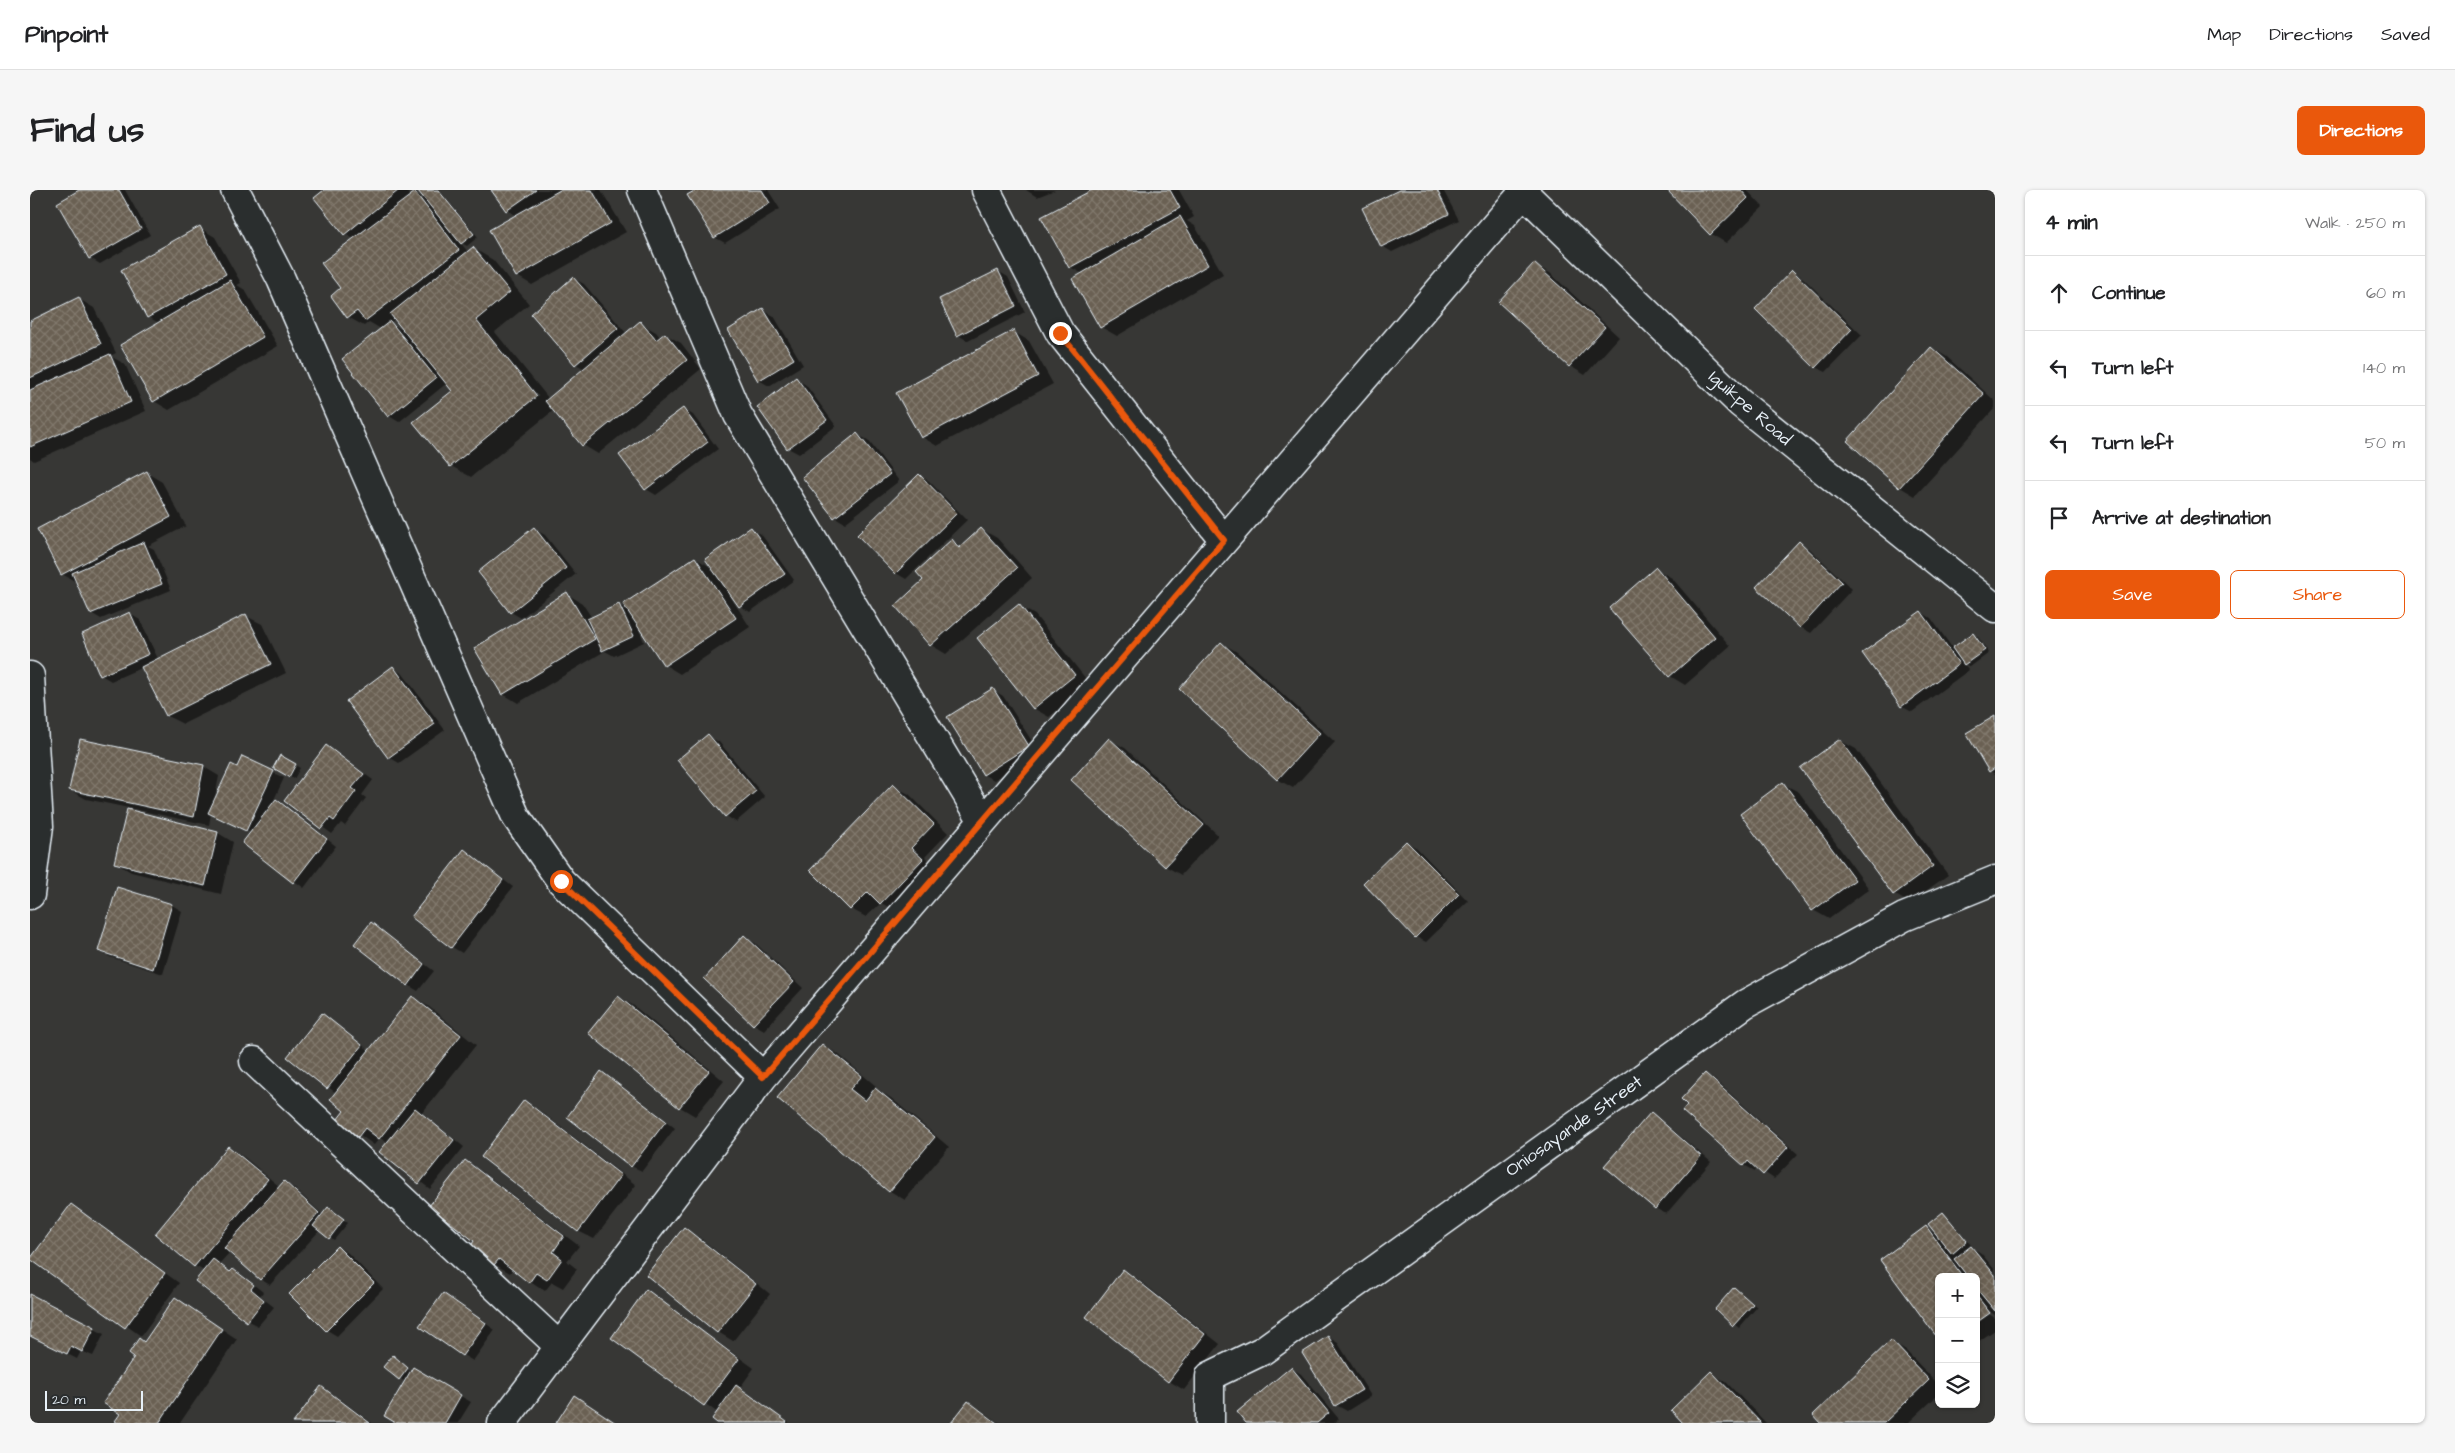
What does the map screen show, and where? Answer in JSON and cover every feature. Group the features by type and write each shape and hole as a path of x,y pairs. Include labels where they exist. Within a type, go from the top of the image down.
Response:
{"street":[{"path":"235,190 281,279 516,817 561,881 763,1077"},
{"path":"642,190 738,415 983,821"},
{"path":"986,190 1060,333 1224,540"},
{"path":"502,1423 763,1077 1522,191"},
{"name":"Iguikpe Road","path":"1522,191 1740,403 1995,608"},
{"path":"30,676 40,826 30,895"},
{"name":"Oniosayande Street","path":"1210,1423 1210,1376 1262,1351 1745,1004 1904,916 1995,880"},
{"path":"254,1061 559,1346"}],"building":[{"path":"79,190 119,190 141,229 89,259 57,203"},
{"path":"324,190 399,190 344,235 314,198"},
{"path":"438,190 474,234 461,244 418,191"},
{"path":"491,190 536,190 506,211"},
{"path":"560,190 592,190 611,223 516,277 489,230"},
{"path":"696,190 762,190 770,203 714,238 687,195"},
{"path":"1092,190 1170,190 1180,208 1069,268 1041,217"},
{"path":"1399,190 1437,190 1449,214 1381,247 1362,208"},
{"path":"1667,190 1741,190 1748,198 1710,235"},
{"path":"415,192 459,250 365,321 357,311 347,318 331,296 340,288 321,263"},
{"path":"1180,216 1208,265 1100,328 1072,279"},
{"path":"200,226 226,274 147,318 121,270"},
{"path":"473,247 510,292 476,320 537,396 450,467 413,422 452,391 390,314"},
{"path":"1534,263 1605,327 1569,367 1498,302"},
{"path":"998,270 1016,306 957,336 939,299"},
{"path":"1792,270 1852,329 1815,368 1755,309"},
{"path":"573,277 618,328 575,365 531,314"},
{"path":"230,280 263,337 153,402 120,345"},
{"path":"79,297 101,344 30,378 30,321"},
{"path":"763,308 794,359 758,381 728,330"},
{"path":"390,321 436,378 388,417 342,359"},
{"path":"640,321 656,340 665,333 687,360 582,446 545,401"},
{"path":"1014,330 1038,376 921,438 896,393"},
{"path":"1931,347 1984,394 1899,488 1847,441"},
{"path":"110,354 131,402 30,447 30,390"},
{"path":"796,377 827,420 787,449 757,407"},
{"path":"683,408 708,442 645,490 619,455"},
{"path":"857,433 890,474 834,518 802,477"},
{"path":"147,471 171,517 61,575 37,529"},
{"path":"919,474 957,513 895,574 857,535"},
{"path":"534,527 566,568 510,613 478,572"},
{"path":"751,527 785,574 739,607 705,559"},
{"path":"981,528 1017,568 930,646 895,606 923,580 916,572 952,539 959,548"},
{"path":"1799,541 1842,582 1800,628 1756,587"},
{"path":"144,542 162,584 90,614 72,573"},
{"path":"695,557 736,618 664,666 623,604"},
{"path":"1656,567 1715,637 1669,677 1609,608"},
{"path":"567,592 595,639 502,695 474,648"},
{"path":"619,604 634,636 602,651 587,619"},
{"path":"1019,604 1075,675 1033,709 977,638"},
{"path":"1921,611 1959,664 1901,707 1862,653"},
{"path":"130,612 149,654 100,676 82,634"},
{"path":"246,614 271,664 166,716 141,667"},
{"path":"1973,633 1985,650 1964,665 1952,648"},
{"path":"1221,642 1320,733 1277,780 1179,689"},
{"path":"393,666 435,724 388,758 346,701"},
{"path":"993,688 1029,746 983,775 947,717"},
{"path":"1995,716 1995,768 1989,772 1966,733"},
{"path":"708,734 756,791 725,817 677,760"},
{"path":"1109,738 1204,825 1165,867 1071,780"},
{"path":"80,739 204,765 194,817 69,790"},
{"path":"1840,739 1933,866 1893,895 1800,768"},
{"path":"326,745 364,774 352,788 356,791 334,821 330,818 321,829 284,801"},
{"path":"280,755 296,764 289,777 273,768"},
{"path":"242,756 274,771 246,831 208,813 231,764 237,767"},
{"path":"1783,782 1855,880 1812,911 1740,814"},
{"path":"893,784 934,824 911,848 923,859 880,904 868,892 850,910 810,870"},
{"path":"276,799 327,839 293,883 242,843"},
{"path":"127,809 218,832 205,886 114,863"},
{"path":"1406,841 1459,894 1415,938 1363,883"},
{"path":"464,849 503,880 451,948 411,917"},
{"path":"117,887 172,904 153,969 98,951"},
{"path":"371,922 424,964 408,986 354,944"},
{"path":"744,935 794,982 753,1025 704,979"},
{"path":"412,996 461,1035 379,1139 365,1128 358,1137 337,1120 344,1111 330,1099"},
{"path":"618,996 709,1071 679,1108 588,1033"},
{"path":"322,1013 362,1045 327,1089 287,1057"},
{"path":"822,1044 862,1076 850,1089 865,1101 875,1088 935,1137 889,1192 777,1098"},
{"path":"601,1071 666,1121 631,1167 567,1117"},
{"path":"1705,1073 1788,1147 1763,1175 1748,1161 1744,1166 1682,1111 1687,1105 1681,1099"},
{"path":"524,1100 621,1175 578,1232 481,1157"},
{"path":"415,1108 454,1140 419,1184 379,1152"},
{"path":"1651,1112 1701,1156 1655,1209 1604,1166"},
{"path":"228,1146 268,1179 194,1267 155,1234"},
{"path":"465,1160 564,1236 553,1252 562,1259 547,1280 536,1273 529,1283 499,1259 494,1265 470,1247 474,1241 429,1206"},
{"path":"284,1181 319,1213 260,1280 224,1248"},
{"path":"71,1204 165,1273 125,1328 30,1259"},
{"path":"328,1207 344,1219 329,1239 313,1226"},
{"path":"1943,1212 1967,1241 1952,1254 1928,1224"},
{"path":"1926,1226 1960,1273 1935,1273 1935,1335 1880,1260"},
{"path":"684,1227 756,1284 717,1333 646,1275"},
{"path":"337,1246 374,1283 326,1331 289,1294"},
{"path":"1971,1246 1995,1275 1995,1311 1980,1293 1980,1273 1965,1273 1954,1259"},
{"path":"213,1259 230,1272 233,1269 254,1285 251,1289 264,1300 247,1322 195,1281"},
{"path":"1123,1269 1205,1334 1168,1382 1086,1317"},
{"path":"1734,1287 1753,1304 1733,1326 1715,1309"},
{"path":"646,1289 739,1359 704,1406 611,1338"},
{"path":"443,1293 486,1323 462,1356 419,1326"},
{"path":"30,1294 95,1327 82,1352 71,1346 67,1354 30,1336"},
{"path":"175,1297 222,1329 159,1423 118,1423 115,1421 120,1414 103,1403 134,1357 129,1353 139,1338 144,1342"},
{"path":"1980,1300 1990,1313 1980,1320"},
{"path":"1328,1336 1362,1390 1335,1406 1302,1353"},
{"path":"1891,1340 1929,1380 1884,1423 1820,1423 1813,1415"},
{"path":"393,1355 408,1368 399,1380 383,1367"},
{"path":"413,1367 461,1395 445,1423 396,1423 384,1416"},
{"path":"1291,1367 1329,1413 1317,1423 1246,1423 1237,1412"},
{"path":"1711,1371 1761,1423 1683,1423 1671,1410"},
{"path":"736,1385 787,1422 717,1423 712,1419"},
{"path":"321,1386 370,1423 293,1423"},
{"path":"574,1395 616,1423 556,1423"},
{"path":"968,1401 997,1423 951,1423"}],"route":[{"path":"561,881 763,1077 1224,540 1060,333"}]}
